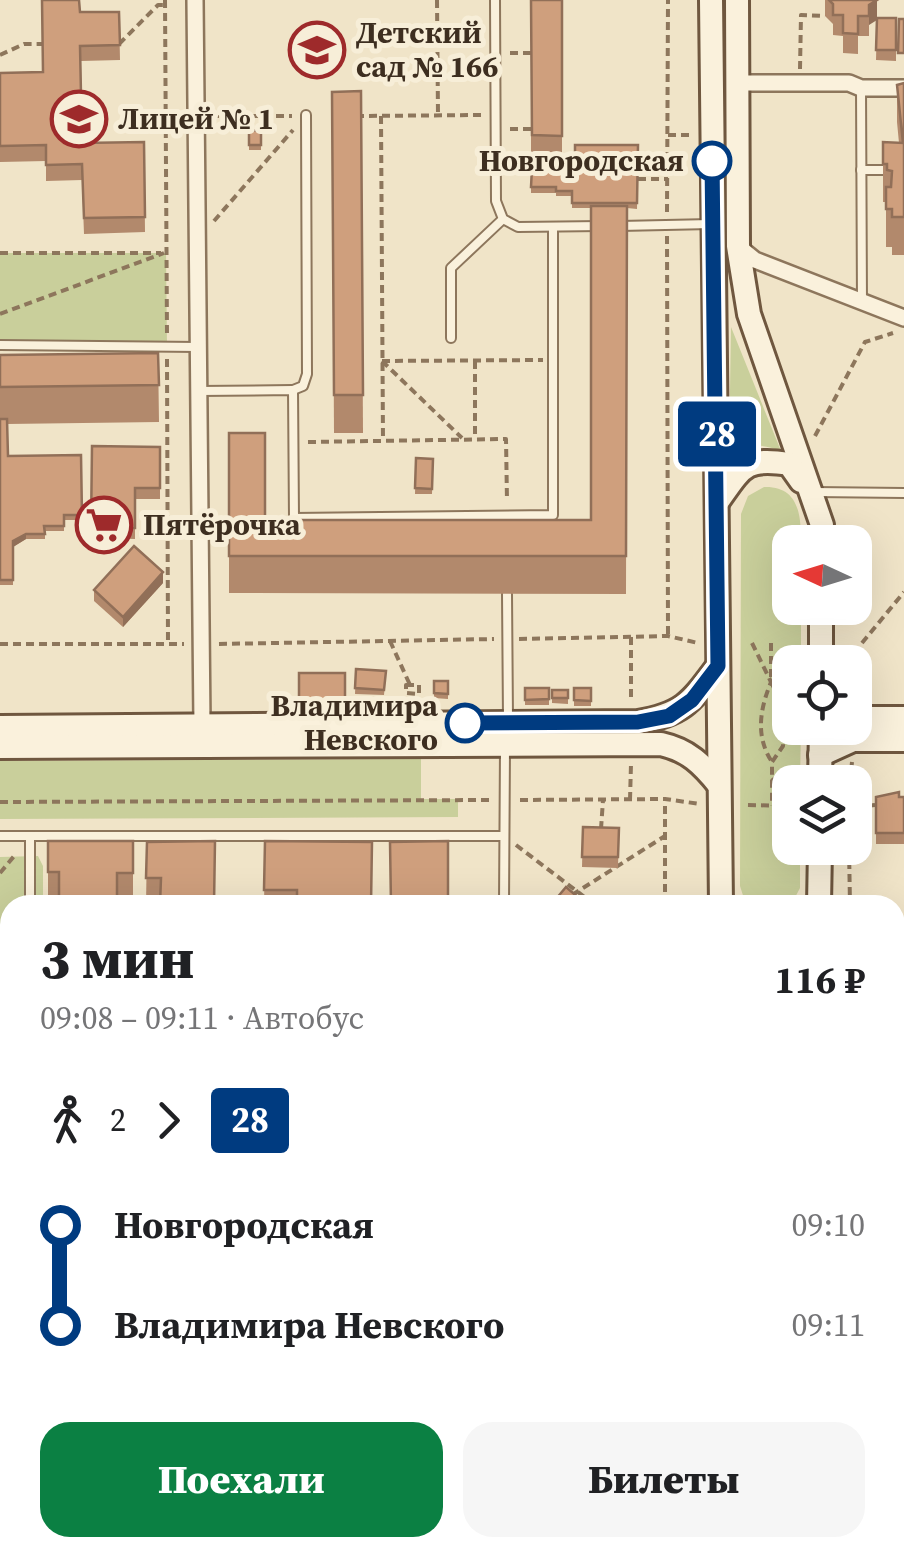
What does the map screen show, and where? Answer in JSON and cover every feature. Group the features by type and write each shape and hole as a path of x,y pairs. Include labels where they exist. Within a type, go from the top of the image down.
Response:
{"main road":[{"path":"711,0 723,895"},
{"path":"737,0 738,246 749,314 822,525"},
{"path":"718,501 741,469 763,460 789,464 810,492"},
{"path":"0,747 506,734 638,722 669,716 692,700 718,666"},
{"path":"872,718 904,718"},
{"path":"0,727 202,725 506,734 661,744 682,749 702,764 719,785"},
{"path":"820,755 853,740 904,740"},
{"path":"820,745 820,765"},
{"path":"817,895 819,865"}],"street":[{"path":"196,0 202,725"},
{"path":"738,83 850,83 861,88 904,88"},
{"path":"738,246 755,260 904,318"}],"lane":[{"path":"496,0 496,201 504,219 518,226 553,227 712,224"},
{"path":"861,88 862,303"},
{"path":"199,391 293,390 302,386 307,374 306,116"},
{"path":"861,170 903,170"},
{"path":"451,338 451,268 504,219"},
{"path":"293,390 294,518 553,516 553,227"},
{"path":"0,345 198,347"},
{"path":"810,492 904,493"},
{"path":"507,516 507,530"},
{"path":"504,895 508,594"},
{"path":"0,836 504,836"},
{"path":"30,836 30,895"}],"path":[{"path":"438,0 438,115"},
{"path":"668,0 668,636"},
{"path":"119,44 158,5 165,3 168,644"},
{"path":"800,83 801,16 825,16"},
{"path":"0,55 24,44 42,44"},
{"path":"496,54 532,53"},
{"path":"196,116 306,116"},
{"path":"198,241 306,116"},
{"path":"344,116 496,116"},
{"path":"381,116 383,441"},
{"path":"496,129 532,129"},
{"path":"638,179 668,179"},
{"path":"0,252 166,253"},
{"path":"0,314 166,253"},
{"path":"812,440 865,342 904,330"},
{"path":"382,362 553,360"},
{"path":"474,361 475,439"},
{"path":"382,362 464,440"},
{"path":"293,442 506,439 507,516"},
{"path":"862,643 904,592"},
{"path":"0,644 668,636 703,644"},
{"path":"631,637 631,717"},
{"path":"390,641 410,685"},
{"path":"752,644 771,682 783,706 783,746 772,762 762,746 761,719 761,706 771,682 771,643"},
{"path":"630,800 631,750"},
{"path":"851,765 852,754"},
{"path":"872,806 880,798"},
{"path":"601,838 603,800"},
{"path":"0,802 665,800 702,804"},
{"path":"665,800 665,895"},
{"path":"748,806 772,806"},
{"path":"504,836 582,895"},
{"path":"572,895 666,836"},
{"path":"849,865 850,895"}],"green space":[{"path":"0,253 166,253 167,347 0,345"},
{"path":"731,327 781,451 755,446 729,454"},
{"path":"764,487 785,491 799,512 800,525 772,525 772,625 801,625 801,645 772,645 772,745 801,745 800,765 772,765 772,865 800,865 796,895 743,895 740,886 741,514 748,496"},
{"path":"421,759 421,799 458,799 458,817 0,819 0,761"},
{"path":"38,856 43,866 43,895 0,895 0,857"}],"building":[{"path":"42,0 79,0 80,12 119,12 120,45 80,46 82,143 144,142 145,217 84,218 82,164 46,165 46,145 0,146 0,73 43,72"},
{"path":"531,0 562,0 562,136 532,135"},
{"path":"829,0 877,0 869,5 869,16 858,16 858,34 843,33 843,15 833,15"},
{"path":"877,18 896,18 896,50 876,50"},
{"path":"899,19 904,19 904,53 898,53"},
{"path":"904,83 904,217 892,217 892,209 886,209 886,187 891,187 892,171 883,164 883,142 903,143 897,85"},
{"path":"361,91 363,395 334,395 332,92"},
{"path":"249,130 261,131 261,145 249,145"},
{"path":"575,145 638,145 637,203 572,203 572,191 531,187 532,168 562,168 562,155 575,155"},
{"path":"591,206 627,206 626,556 229,556 229,433 265,433 265,520 591,520"},
{"path":"158,353 159,385 0,387 0,355"},
{"path":"0,419 7,419 8,456 81,455 82,515 64,515 64,526 44,526 45,534 26,534 13,541 13,580 0,580"},
{"path":"92,446 160,447 160,488 135,488 135,528 91,528"},
{"path":"416,458 433,459 432,489 415,488"},
{"path":"134,546 163,572 123,617 94,590"},
{"path":"356,669 386,671 384,690 355,688"},
{"path":"299,673 345,673 345,700 299,700"},
{"path":"434,681 448,681 448,694 434,693"},
{"path":"525,688 549,688 549,699 525,700"},
{"path":"574,688 591,688 591,701 574,700"},
{"path":"552,690 568,690 568,698 552,698"},
{"path":"899,792 899,797 904,797 904,833 876,833 876,797"},
{"path":"583,827 619,828 618,857 582,857"},
{"path":"48,841 133,841 133,873 117,873 117,895 59,895 59,872 48,872"},
{"path":"215,841 214,895 160,895 161,878 146,878 147,842"},
{"path":"265,841 372,842 371,895 297,895 297,890 264,890"},
{"path":"448,841 448,895 391,895 390,842"},
{"path":"566,887 575,895 559,895"}],"bus line":[{"name":"28","path":"465,723 638,722 669,716 692,700 718,666 712,161"}],"place":[{"name":"Детский сад № 166","path":"317,50"},
{"name":"Лицей № 1","path":"79,119"},
{"name":"Новгородская","path":"712,161"},
{"name":"Пятёрочка","path":"104,525"},
{"name":"Владимира Невского","path":"465,723"}]}
